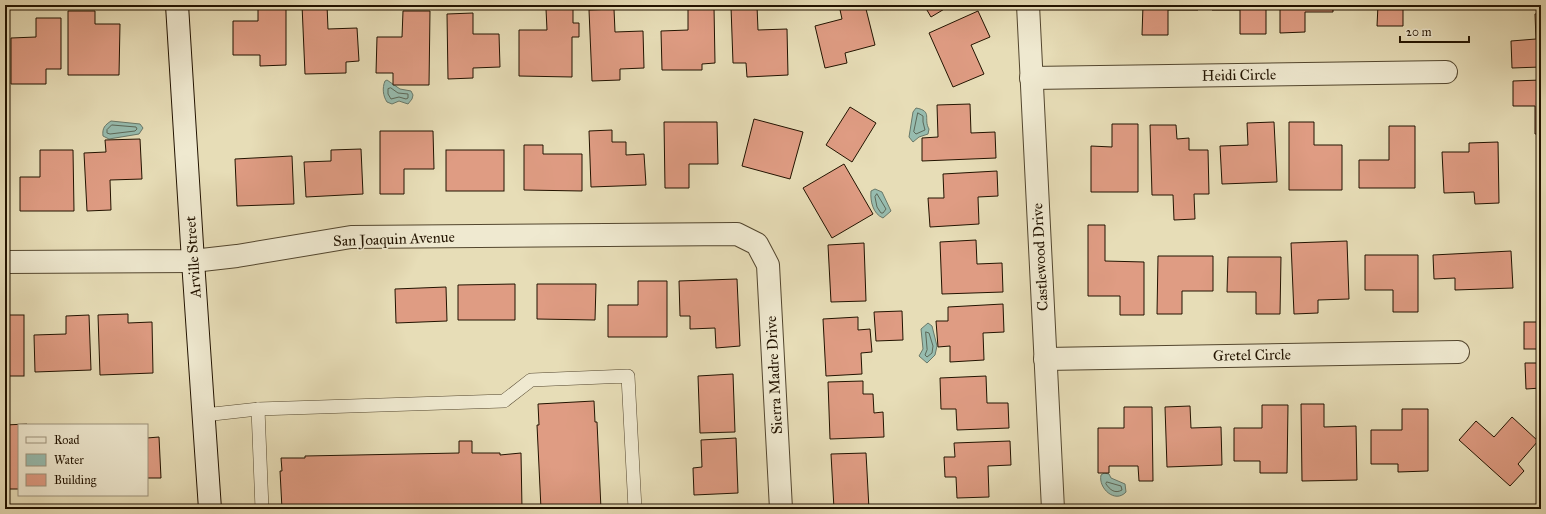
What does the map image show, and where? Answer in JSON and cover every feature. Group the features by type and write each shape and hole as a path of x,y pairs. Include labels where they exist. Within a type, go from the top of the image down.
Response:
{"street":[{"name":"Arville Street","path":"177,5 210,509"},
{"name":"Castlewood Drive","path":"1028,5 1052,509"},
{"name":"Heidi Circle","path":"1031,78 1446,72"},
{"name":"San Joaquin Avenue","path":"5,262 193,261 237,256 351,237 737,234 757,244"},
{"name":"Sierra Madre Drive","path":"757,244 768,265 781,509"},
{"name":"Gretel Circle","path":"1045,359 1458,352"}],"lane":[{"path":"204,415 258,409 504,401 531,380 628,376 635,509"},
{"path":"258,409 262,509"}],"water":[{"path":"387,80 400,89 411,91 413,95 408,104 399,101 392,104 387,102 383,89 385,81"},
{"path":"916,108 921,109 926,113 927,125 929,129 928,134 919,137 913,142 909,137 913,112"},
{"path":"111,121 140,124 143,128 139,134 109,139 103,136 103,131 106,125"},
{"path":"875,189 882,192 891,211 883,218 877,214 872,203 871,191"},
{"path":"928,323 932,326 937,346 935,355 927,363 919,356 923,349 921,329"},
{"path":"1104,473 1109,474 1111,478 1125,484 1126,492 1117,496 1108,493 1102,485 1101,480 1101,475"}],"building":[{"path":"258,5 286,5 286,65 260,66 260,55 233,55 233,21 258,21"},
{"path":"302,5 327,5 328,29 357,28 359,61 346,62 346,73 305,74"},
{"path":"839,5 865,5 875,45 845,53 847,63 825,68 815,26 842,19"},
{"path":"924,5 951,5 931,17"},
{"path":"1143,5 1198,5 1198,10 1168,10 1168,35 1142,35"},
{"path":"1212,5 1266,5 1266,34 1240,34 1240,10 1212,10"},
{"path":"1280,5 1333,5 1333,12 1305,12 1305,32 1280,33"},
{"path":"1378,5 1403,5 1403,26 1377,26"},
{"path":"757,6 758,30 787,29 788,75 747,77 746,63 733,63 731,7"},
{"path":"714,7 715,63 702,64 702,70 662,70 661,31 688,30 688,8"},
{"path":"546,9 573,9 573,23 579,23 579,37 572,37 572,77 519,76 519,30 547,30"},
{"path":"614,9 615,32 643,31 644,68 620,69 620,80 592,81 589,10"},
{"path":"68,11 95,11 95,24 120,24 119,75 68,75"},
{"path":"403,11 430,11 429,85 393,85 393,73 376,73 377,37 402,37"},
{"path":"978,11 990,37 971,45 984,74 953,87 929,33"},
{"path":"473,13 473,34 499,34 500,67 473,68 473,78 448,79 447,14"},
{"path":"1541,13 1541,67 1512,68 1511,41 1536,39 1535,14"},
{"path":"36,18 61,18 61,69 46,69 46,84 11,84 11,38 36,37"},
{"path":"1541,80 1541,134 1535,134 1535,106 1513,106 1513,81"},
{"path":"970,104 971,133 995,132 996,158 922,161 922,138 938,137 937,105"},
{"path":"850,107 876,123 852,162 826,145"},
{"path":"754,119 803,132 790,179 742,166"},
{"path":"664,122 717,122 718,164 689,164 689,188 665,188"},
{"path":"1274,122 1277,182 1222,184 1220,146 1248,145 1247,123"},
{"path":"1289,122 1314,122 1314,145 1342,145 1342,190 1289,190"},
{"path":"1112,124 1138,124 1138,192 1091,192 1091,146 1112,147"},
{"path":"1150,125 1176,125 1177,139 1189,138 1189,150 1208,150 1209,194 1194,194 1195,219 1174,220 1173,195 1152,195"},
{"path":"1389,126 1415,126 1415,188 1359,188 1359,160 1389,160"},
{"path":"612,130 612,142 626,142 626,155 644,154 646,185 591,187 589,131"},
{"path":"380,131 433,131 434,169 404,169 404,194 380,194"},
{"path":"140,139 142,179 110,180 111,210 87,211 84,153 106,152 105,140"},
{"path":"1498,142 1499,203 1475,204 1474,192 1444,193 1442,152 1469,152 1469,143"},
{"path":"524,145 543,145 543,154 582,154 582,191 524,190"},
{"path":"361,149 363,194 306,197 304,162 331,161 331,150"},
{"path":"40,150 73,150 74,211 20,211 20,177 40,177"},
{"path":"446,150 504,150 504,191 446,191"},
{"path":"5,156 7,210 5,210"},
{"path":"292,156 294,204 237,206 235,159"},
{"path":"844,164 873,214 832,238 803,188"},
{"path":"997,171 998,196 978,197 979,224 930,227 928,198 944,198 943,174"},
{"path":"1088,225 1105,225 1105,261 1144,262 1144,315 1120,315 1120,296 1088,296"},
{"path":"976,240 977,264 1002,263 1003,292 942,294 940,242"},
{"path":"1347,241 1349,299 1318,300 1318,313 1294,314 1291,243"},
{"path":"864,243 866,301 831,302 828,245"},
{"path":"1511,251 1513,288 1455,290 1455,278 1434,279 1433,255"},
{"path":"1365,255 1418,255 1418,312 1393,312 1393,290 1365,290"},
{"path":"1158,256 1213,256 1213,291 1182,291 1182,314 1157,314"},
{"path":"1228,257 1281,257 1280,314 1256,314 1256,292 1227,292"},
{"path":"737,279 740,346 716,348 715,328 690,329 690,316 680,316 679,281"},
{"path":"638,281 667,281 667,337 608,337 608,305 638,305"},
{"path":"515,284 515,320 458,320 458,285"},
{"path":"537,284 596,284 595,320 537,319"},
{"path":"446,287 447,321 396,323 395,289"},
{"path":"1003,304 1004,332 983,333 984,360 950,362 950,346 938,347 936,321 948,321 948,307"},
{"path":"902,311 903,340 876,341 874,312"},
{"path":"128,314 128,323 152,322 153,373 100,375 98,315"},
{"path":"5,315 24,315 24,376 5,376"},
{"path":"89,315 91,370 35,372 34,335 66,334 66,316"},
{"path":"858,317 858,330 870,329 872,352 861,353 862,374 826,376 823,319"},
{"path":"1524,322 1541,322 1541,349 1524,349"},
{"path":"1525,363 1541,363 1541,388 1526,389"},
{"path":"733,374 735,432 700,433 698,376"},
{"path":"986,376 987,403 1008,403 1009,428 957,430 956,409 941,409 940,378"},
{"path":"863,381 863,394 873,394 874,413 883,412 884,437 830,439 828,382"},
{"path":"594,401 595,422 597,422 601,509 541,509 537,425 539,425 538,404"},
{"path":"1301,404 1324,404 1324,427 1356,426 1357,480 1302,481"},
{"path":"1262,405 1288,405 1287,473 1260,473 1260,461 1234,461 1234,428 1262,428"},
{"path":"1190,406 1191,428 1221,427 1222,465 1167,467 1165,407"},
{"path":"1124,407 1152,407 1153,481 1139,481 1138,466 1109,466 1109,473 1098,473 1098,428 1124,428"},
{"path":"1402,409 1428,409 1428,471 1398,472 1398,464 1371,464 1371,430 1402,430"},
{"path":"1512,417 1538,441 1518,464 1524,471 1510,486 1459,440 1476,421 1494,437"},
{"path":"18,424 18,489 5,489 5,425"},
{"path":"159,437 161,478 148,478 148,438"},
{"path":"736,438 738,493 694,495 693,468 702,467 701,440"},
{"path":"459,441 472,441 472,453 500,453 500,455 521,453 522,509 282,509 280,471 282,471 281,458 305,458 305,456 459,453"},
{"path":"1010,441 1011,465 988,466 989,497 957,498 956,477 945,477 944,457 955,457 954,443"},
{"path":"866,453 869,509 834,509 831,454"}]}
